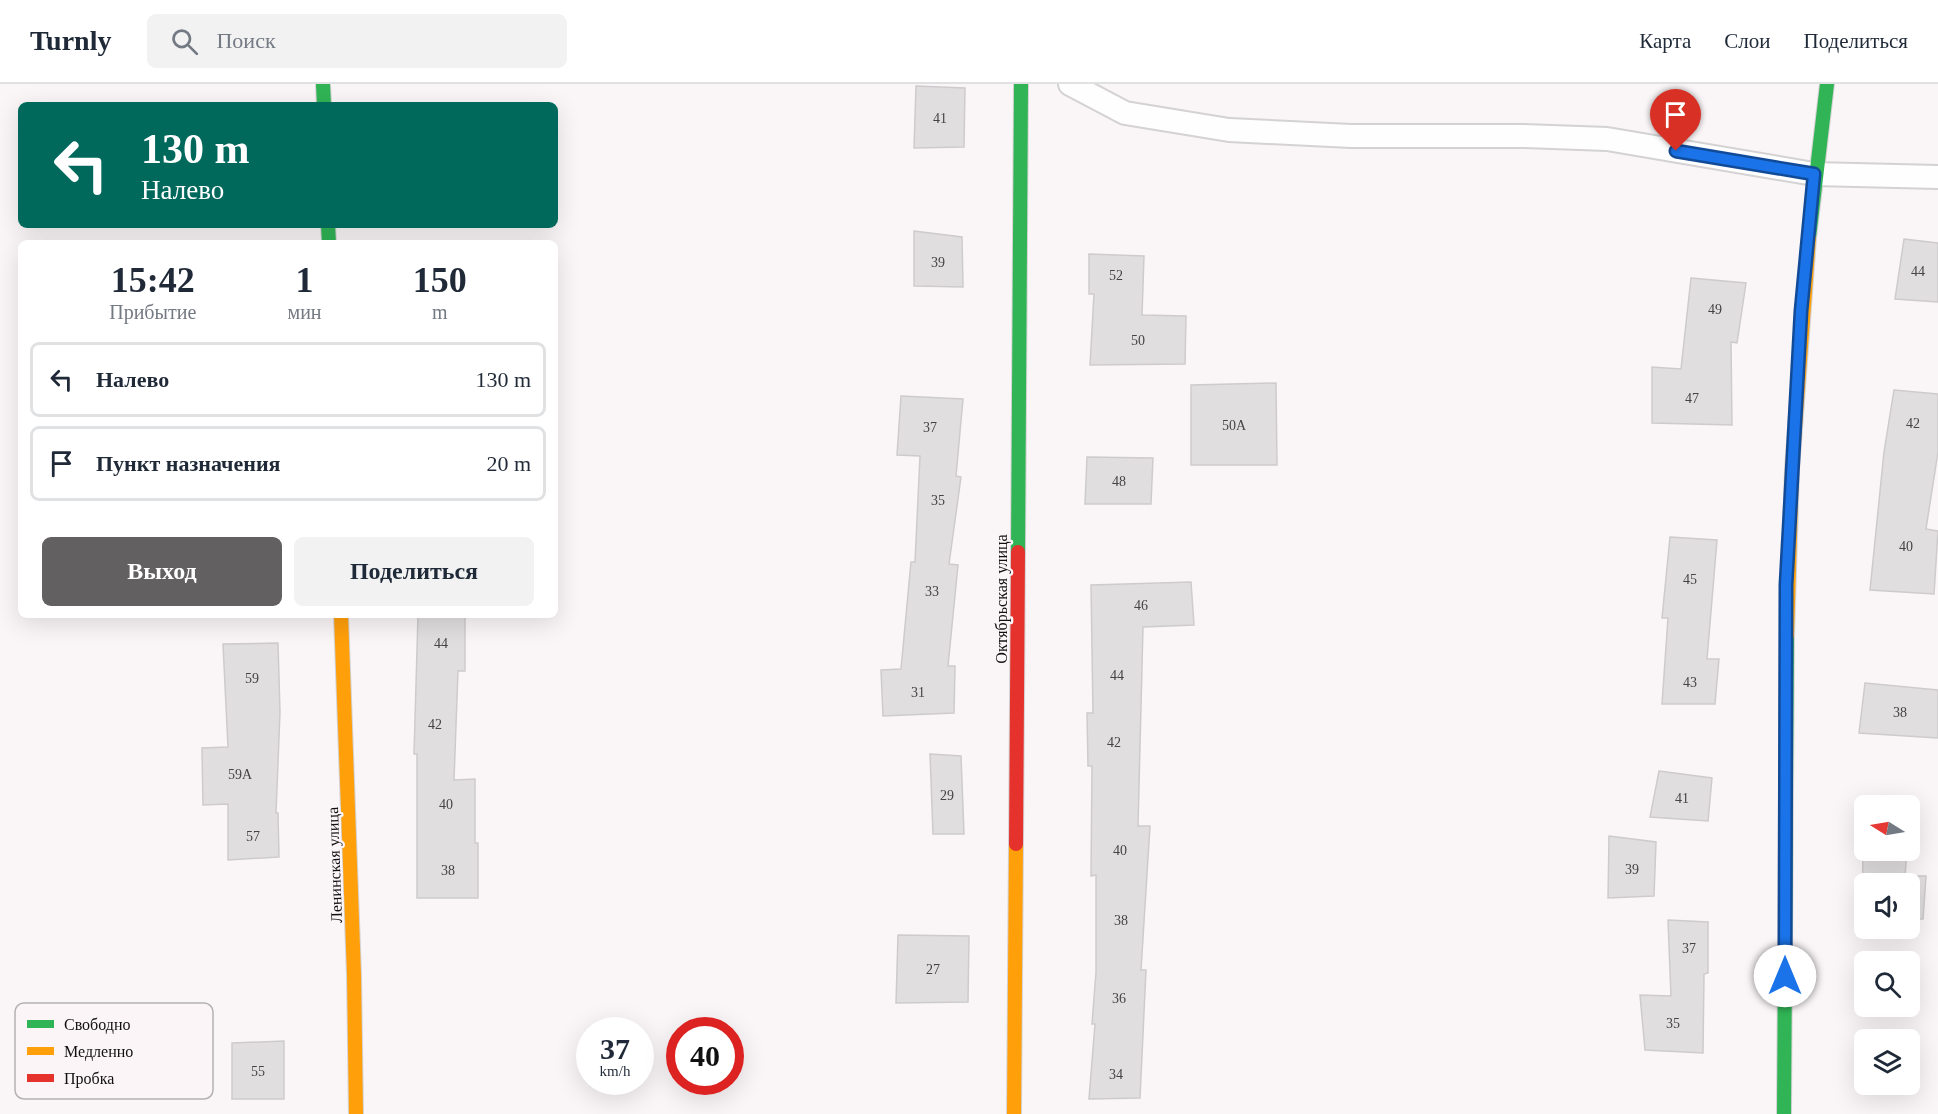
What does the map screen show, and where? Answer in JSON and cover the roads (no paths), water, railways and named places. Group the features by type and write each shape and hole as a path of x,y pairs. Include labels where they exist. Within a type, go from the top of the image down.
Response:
{"street":[{"path":"323,84 324,102"},
{"name":"Октябрьская улица","path":"1014,1114 1021,84"},
{"path":"1784,1114 1786,585 1801,311 1814,174 1827,84"},
{"name":"Ленинская улица","path":"341,618 354,964 356,1114"}],"lane":[{"path":"1070,84 1125,113 1230,130 1351,136 1523,136 1607,139 1814,174 1938,177"}]}
